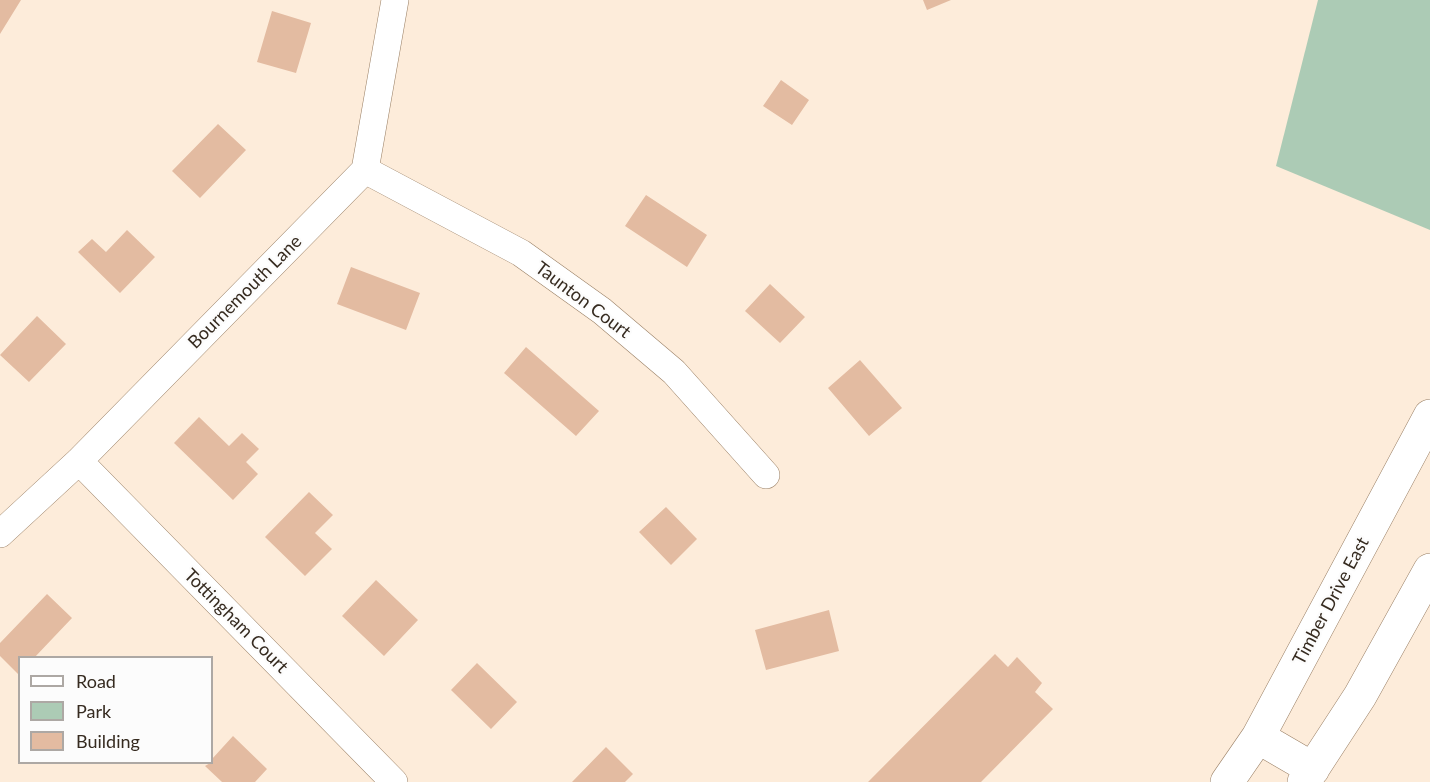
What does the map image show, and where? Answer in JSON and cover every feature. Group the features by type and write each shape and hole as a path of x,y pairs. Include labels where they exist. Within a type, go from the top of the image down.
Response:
{"main road":[{"name":"Timber Drive East","path":"1227,782 1258,736 1430,416"},
{"path":"1258,736 1308,775 1360,696 1430,570"}],"street":[{"path":"365,170 395,0"},
{"name":"Bournemouth Lane","path":"0,534 78,461 365,170"},
{"name":"Taunton Court","path":"365,170 521,253 602,311 674,372 766,475"},
{"name":"Tottingham Court","path":"78,461 394,782"}],"green space":[{"path":"1318,0 1430,0 1430,230 1276,166"}],"building":[{"path":"0,0 21,0 0,34"},
{"path":"923,0 951,0 927,10"},
{"path":"272,11 311,23 296,73 257,62"},
{"path":"781,80 809,100 792,125 763,106"},
{"path":"218,124 246,150 200,198 172,171"},
{"path":"646,195 707,235 687,267 625,226"},
{"path":"127,230 155,257 120,293 78,252 92,239 106,252"},
{"path":"351,267 420,293 406,330 337,304"},
{"path":"770,284 805,317 780,343 745,311"},
{"path":"37,316 66,344 29,382 0,355"},
{"path":"526,347 599,411 576,436 504,373"},
{"path":"860,360 902,408 869,436 828,388"},
{"path":"199,417 229,446 242,433 259,449 246,462 258,474 233,500 174,443"},
{"path":"309,492 333,515 315,533 332,549 305,576 265,537"},
{"path":"666,507 697,539 671,565 639,532"},
{"path":"376,580 418,620 384,656 342,616"},
{"path":"47,594 72,618 36,656 18,656 18,674 0,656 0,643"},
{"path":"829,610 839,651 766,670 755,630"},
{"path":"995,654 1008,667 1017,657 1042,683 1035,692 1053,709 981,782 868,782"},
{"path":"477,663 517,702 491,729 451,690"},
{"path":"233,736 267,769 255,782 222,782 205,766 213,764 213,758"},
{"path":"606,747 633,774 625,782 572,782"}]}
